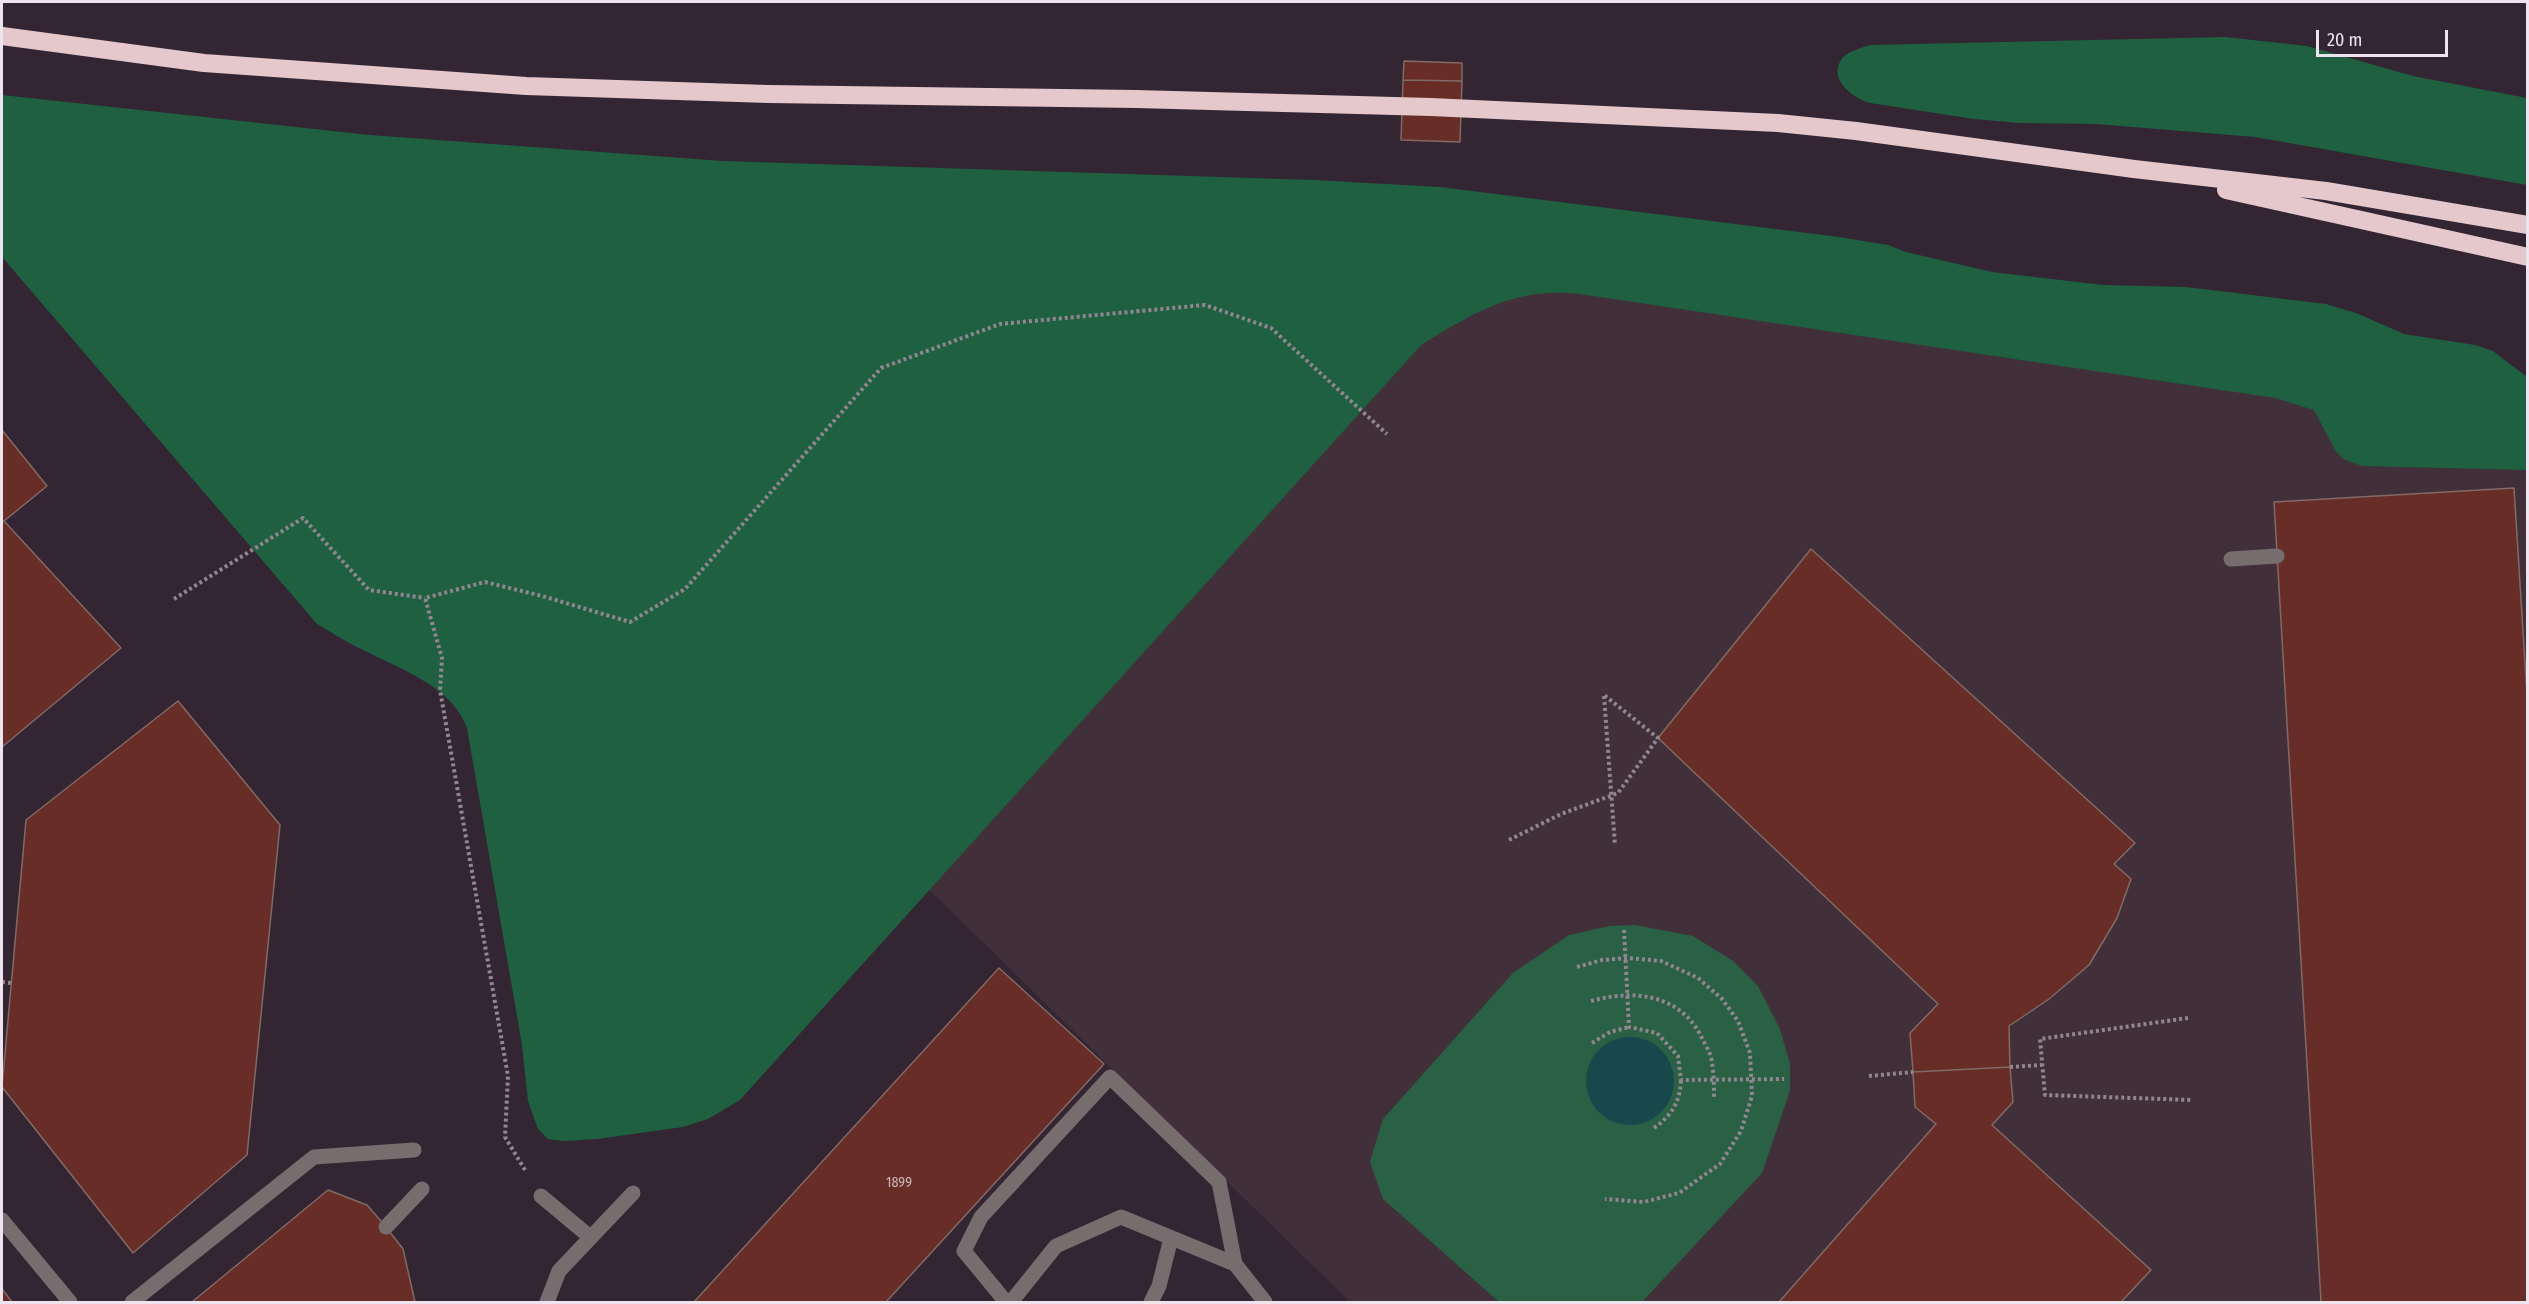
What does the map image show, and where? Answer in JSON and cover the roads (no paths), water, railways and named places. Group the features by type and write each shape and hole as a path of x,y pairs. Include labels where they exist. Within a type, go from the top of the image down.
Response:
{"highway":[{"path":"2,36 204,63 526,86 768,94 1385,105 1757,122 1856,131 2134,169 2326,191 2528,225"},
{"path":"2134,169 2528,257"}],"lane":[{"path":"2231,559 2277,556"},
{"path":"1006,1302 964,1251 981,1217 1110,1077 1219,1182 1235,1264 1265,1302"},
{"path":"132,1302 314,1156 414,1150"},
{"path":"386,1227 422,1189"},
{"path":"547,1302 559,1271 633,1193"},
{"path":"541,1196 590,1237"},
{"path":"1011,1302 1056,1246 1121,1217 1235,1264"},
{"path":"2,1220 70,1302"},
{"path":"1151,1302 1160,1286 1171,1238"}]}
